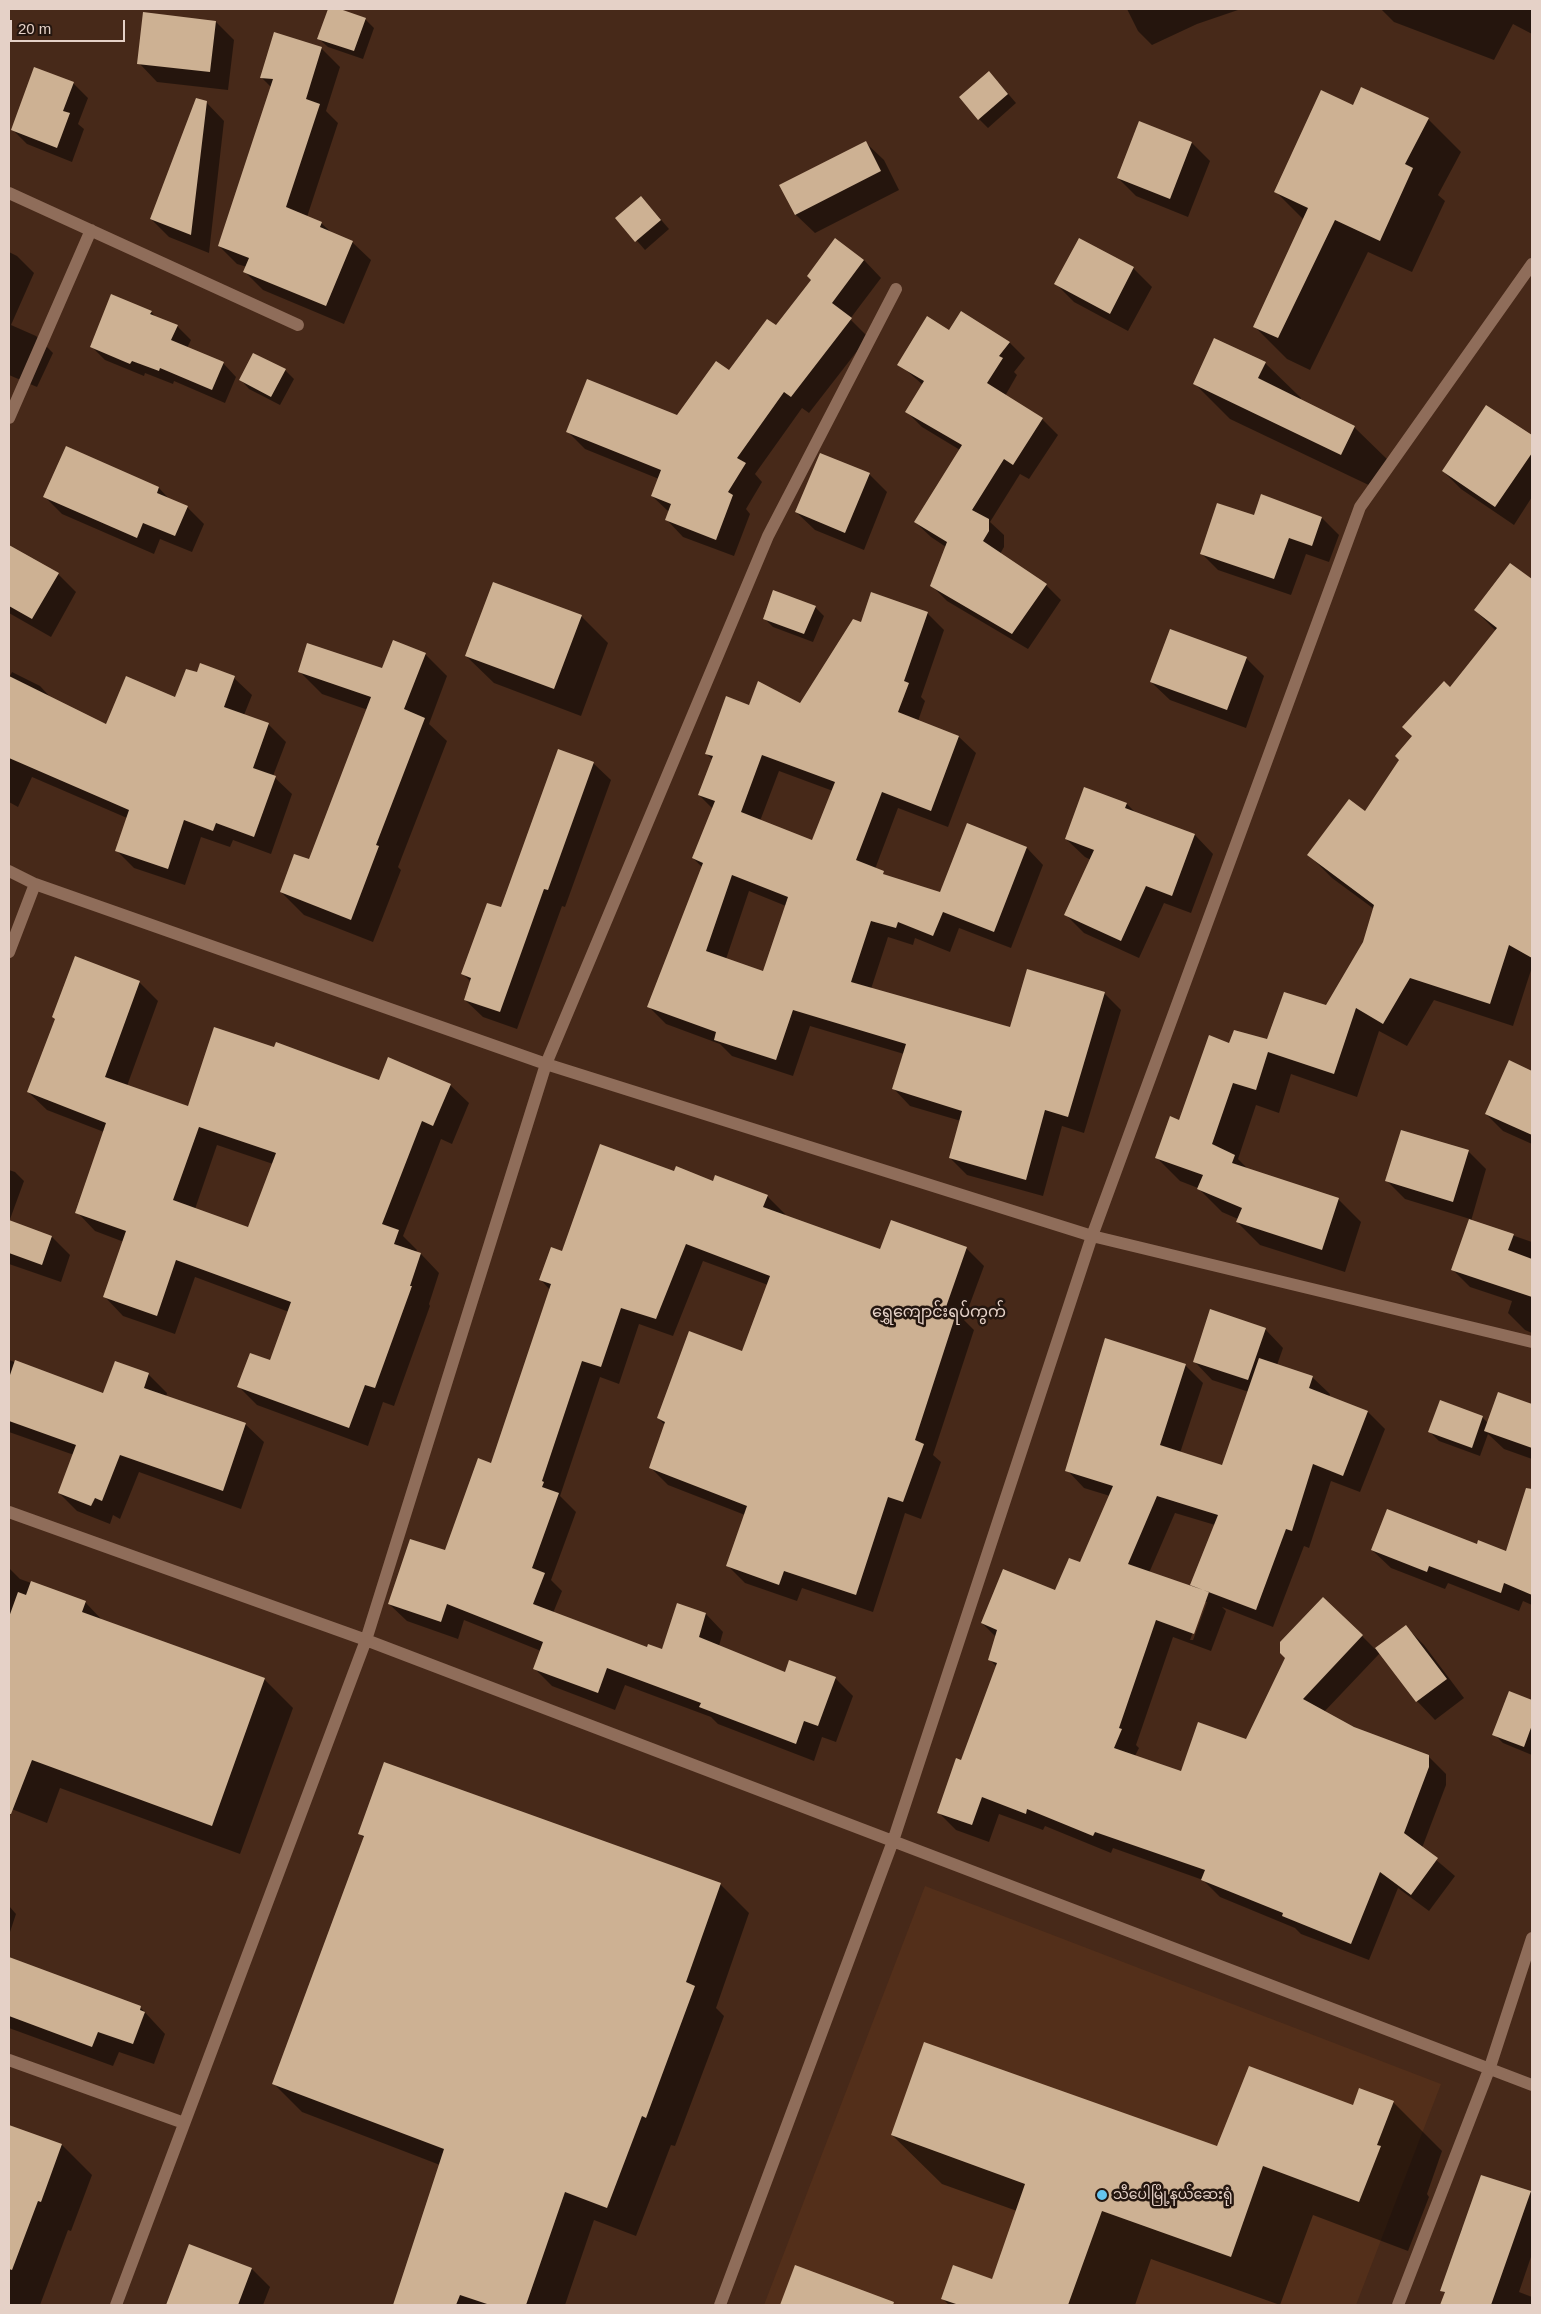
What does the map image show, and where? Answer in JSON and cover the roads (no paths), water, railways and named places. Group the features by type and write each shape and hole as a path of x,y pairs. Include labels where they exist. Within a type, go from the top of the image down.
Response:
{"street":[{"path":"9,193 298,325"},
{"path":"9,418 91,230"},
{"path":"720,2305 893,1840 1092,1236 1360,507 1532,264"},
{"path":"116,2305 366,1640 546,1064 768,536 896,289"},
{"path":"9,870 35,884 546,1064 1092,1236 1532,1342"},
{"path":"9,952 35,884"},
{"path":"9,1512 366,1640 1490,2067 1532,2085"},
{"path":"1398,2305 1490,2067 1532,1938"},
{"path":"9,2060 184,2122"}],"place":[{"name":"သီပေါမြို့နယ်ဆေးရုံ","path":"1102,2195"}],"district":[{"name":"ရွှေကျောင်းရပ်ကွက်","path":"939,1313"}]}
